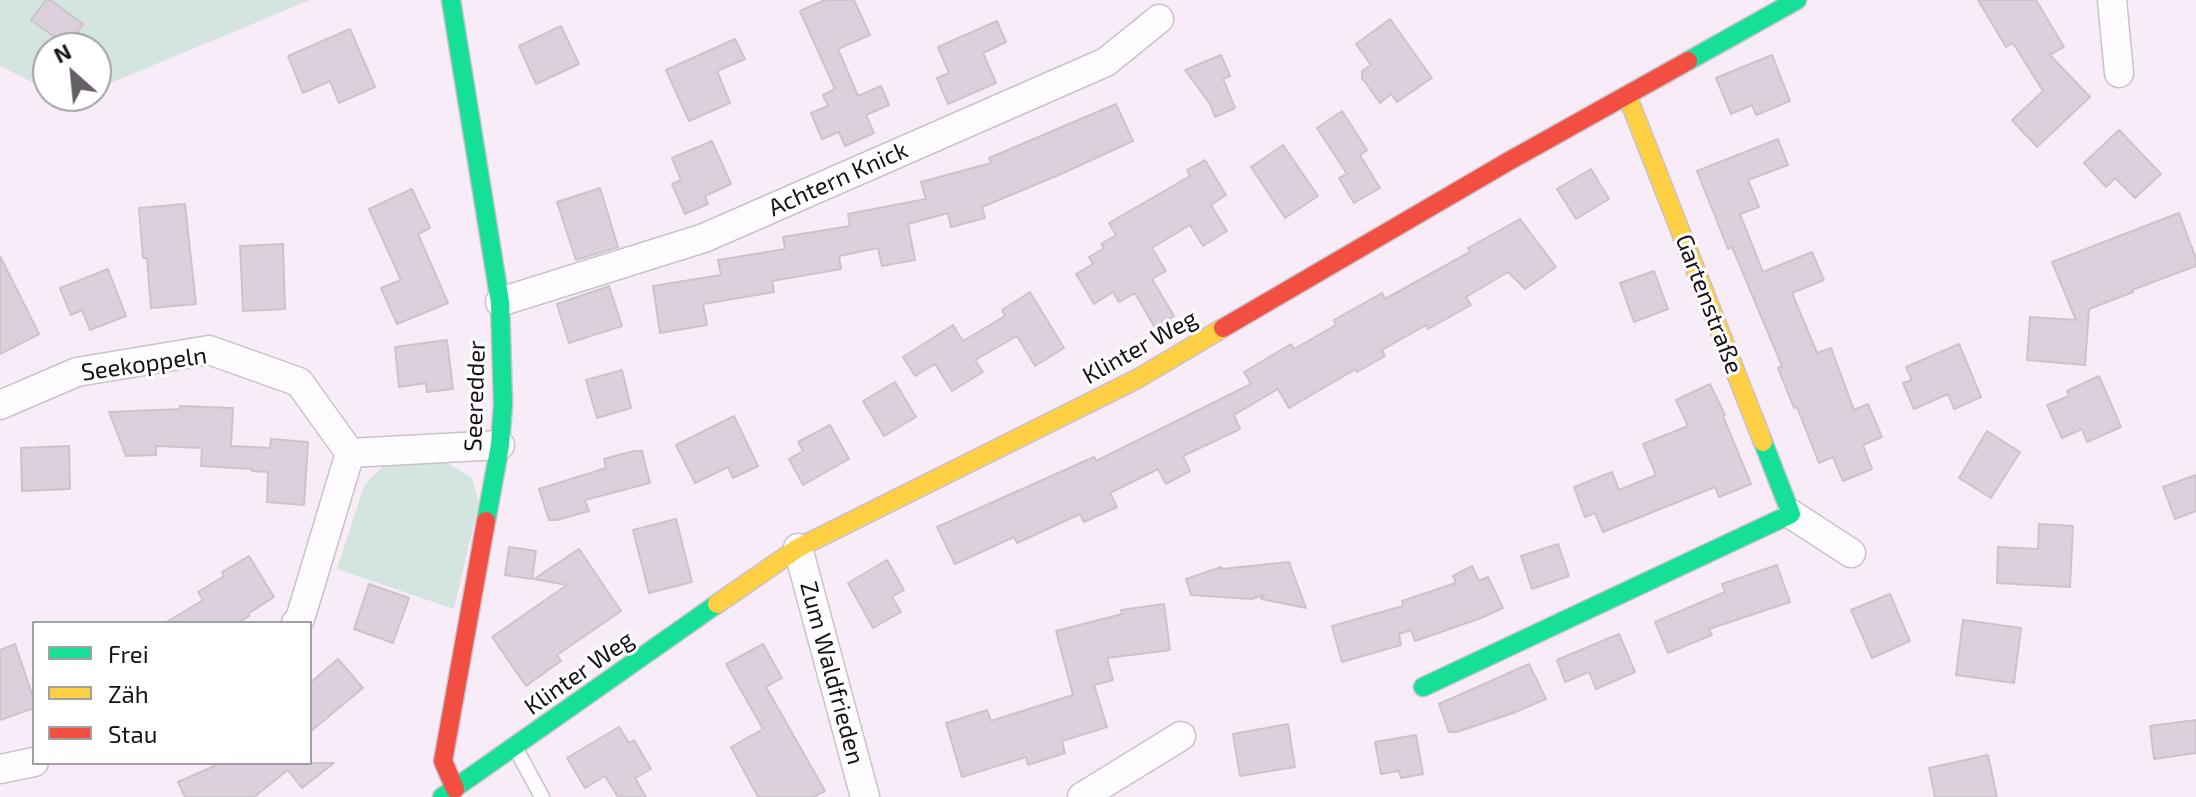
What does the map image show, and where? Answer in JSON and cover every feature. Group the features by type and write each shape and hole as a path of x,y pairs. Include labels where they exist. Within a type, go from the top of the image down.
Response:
{"street":[{"name":"Seeredder","path":"449,793 443,761 500,445 503,404 500,302 451,0"},
{"name":"Klinter Weg","path":"449,793 798,548 1137,379 1495,169 1797,0"},
{"path":"2112,0 2119,73"},
{"name":"Achtern Knick","path":"500,302 718,232 1106,62 1159,19"},
{"name":"Gartenstraße","path":"1627,95 1791,514"},
{"name":"Seekoppeln","path":"0,405 77,372 209,350 299,382 350,453"},
{"path":"298,621 350,453 500,445"},
{"path":"1423,687 1791,514 1851,553"},
{"name":"Zum Waldfrieden","path":"798,548 865,797"},
{"path":"1082,797 1181,736"},
{"path":"0,769 32,762"}],"lane":[{"name":"Klinter Weg","path":"515,747 542,797"}],"shaded area":[{"path":"0,0 310,0 112,82 112,32 32,32 32,82 0,66"},
{"path":"416,458 447,463 472,478 479,502 454,609 337,569 365,484 382,467"}],"building":[{"path":"46,0 50,0 83,24 77,32 48,32 31,20"},
{"path":"825,0 854,0 870,35 838,49 858,96 881,86 889,105 866,115 874,133 845,146 839,132 822,139 811,113 828,106 823,95 835,89 800,11"},
{"path":"1978,0 2036,0 2064,47 2050,55 2090,97 2037,147 2012,120 2043,91 2013,43 2006,47"},
{"path":"1390,19 1432,78 1397,102 1391,94 1380,103 1362,78 1362,71 1371,65 1356,44"},
{"path":"997,21 1006,42 983,53 996,83 948,104 937,78 949,73 938,47"},
{"path":"561,26 579,64 536,84 519,46"},
{"path":"350,29 375,87 339,103 330,81 303,93 288,56"},
{"path":"735,39 745,59 717,71 730,103 689,121 666,70"},
{"path":"1221,55 1230,76 1223,79 1235,108 1215,117 1210,104 1185,70"},
{"path":"1772,55 1790,101 1756,115 1752,105 1731,114 1716,78"},
{"path":"1116,104 1133,141 982,207 985,218 951,227 948,213 908,224 915,260 882,266 878,248 839,256 841,269 772,281 774,292 703,304 707,325 660,333 653,286 721,275 718,260 785,249 783,237 850,226 848,214 926,199 921,182 991,163 989,158"},
{"path":"1342,111 1367,150 1360,155 1380,188 1354,203 1339,178 1347,174 1317,128"},
{"path":"2119,130 2161,174 2135,198 2115,178 2106,187 2084,163"},
{"path":"1778,139 1788,165 1748,180 1759,207 1740,214 1763,272 1812,252 1824,280 1792,293 1817,353 1831,348 1854,410 1868,404 1882,437 1863,445 1872,469 1843,481 1833,457 1819,463 1778,368 1782,366 1732,247 1728,249 1697,171"},
{"path":"712,141 731,184 705,196 708,204 685,214 672,184 681,180 672,158"},
{"path":"1283,145 1318,196 1285,218 1251,167"},
{"path":"1205,160 1226,195 1211,205 1227,231 1203,246 1190,225 1152,248 1166,271 1152,279 1174,316 1155,328 1135,293 1119,302 1113,292 1094,304 1076,274 1093,264 1089,257 1104,248 1101,244 1116,235 1109,223 1190,176 1187,170"},
{"path":"1591,169 1609,199 1576,219 1557,189"},
{"path":"600,188 618,247 576,260 557,202"},
{"path":"412,189 430,228 418,234 448,303 397,324 381,288 401,280 369,209"},
{"path":"185,204 196,304 151,308 139,208"},
{"path":"2179,213 2196,266 2089,309 2085,365 2027,360 2030,317 2076,320 2052,262"},
{"path":"1520,219 1556,267 1525,289 1508,272 1466,297 1471,305 1428,329 1426,325 1382,350 1385,356 1289,408 1278,389 1234,415 1240,429 1183,456 1190,471 1166,484 1158,469 1110,493 1117,507 1084,522 1080,514 1017,543 1014,537 955,564 937,527 1094,457 1096,461 1251,384 1244,372 1291,344 1294,349 1336,325 1334,320 1382,293 1385,299 1470,252 1468,248"},
{"path":"283,244 285,309 243,311 240,246"},
{"path":"0,256 39,334 0,354"},
{"path":"108,269 126,316 90,330 82,310 71,315 60,288"},
{"path":"1654,271 1668,309 1634,322 1620,283"},
{"path":"609,286 622,326 569,343 557,304"},
{"path":"1030,292 1064,348 1035,366 1017,336 975,360 983,372 952,391 935,364 915,376 903,357 953,325 963,341 1005,316 1002,310"},
{"path":"447,340 453,389 427,392 426,383 399,387 395,347"},
{"path":"1959,344 1981,397 1954,409 1948,394 1914,409 1903,383 1912,380 1906,367"},
{"path":"622,370 631,408 597,418 586,380"},
{"path":"2099,376 2121,427 2087,442 2082,429 2062,438 2047,405 2069,396 2067,391"},
{"path":"895,382 916,417 884,436 863,401"},
{"path":"1710,384 1751,484 1719,497 1715,487 1603,532 1595,513 1585,517 1574,487 1612,472 1619,490 1656,475 1643,444 1688,426 1676,400"},
{"path":"180,406 233,408 231,446 270,448 271,439 308,442 304,505 267,502 268,472 201,466 202,448 156,446 156,455 126,456 109,412 180,409"},
{"path":"734,416 758,466 733,478 728,467 695,483 676,445"},
{"path":"830,425 849,459 803,485 789,459 803,451 798,442"},
{"path":"1987,431 2020,452 1991,498 1959,478"},
{"path":"69,446 70,489 22,491 21,448"},
{"path":"642,451 650,483 585,500 589,511 549,520 539,489 606,468 604,459"},
{"path":"2196,475 2196,511 2175,519 2163,487"},
{"path":"676,519 692,582 649,593 633,530"},
{"path":"2039,524 2073,526 2070,587 1997,583 1998,547 2038,549"},
{"path":"1558,544 1569,576 1532,589 1521,556"},
{"path":"509,547 536,551 532,579 505,575"},
{"path":"579,549 621,611 557,655 561,661 526,686 492,637 567,585 534,579"},
{"path":"249,556 274,597 241,621 168,621 203,600 198,592 224,576 222,572"},
{"path":"887,560 904,590 892,597 901,612 873,628 848,583"},
{"path":"1289,562 1306,608 1261,599 1264,595 1252,599 1191,595 1186,579 1221,567"},
{"path":"1777,565 1790,602 1709,629 1712,635 1668,653 1655,622 1725,592 1722,584"},
{"path":"1472,566 1479,581 1488,577 1503,608 1415,641 1411,630 1399,634 1401,645 1342,662 1332,626 1403,606 1402,601 1456,583 1453,576"},
{"path":"369,584 409,598 393,643 354,629"},
{"path":"1890,594 1910,641 1872,658 1851,610"},
{"path":"1164,604 1170,650 1107,658 1113,680 1094,685 1107,727 1062,741 1065,753 1028,765 1026,757 962,777 946,723 987,710 991,721 1073,695 1056,631 1122,614 1121,610"},
{"path":"1963,620 2021,628 2014,683 1956,675"},
{"path":"1619,634 1635,672 1596,689 1589,672 1565,682 1557,660"},
{"path":"15,644 32,694 32,709 0,720 0,650"},
{"path":"763,644 782,678 766,687 825,791 814,797 758,797 731,747 763,729 726,664"},
{"path":"338,659 363,688 312,730 312,681"},
{"path":"1529,664 1546,699 1513,713 1449,732 1439,704"},
{"path":"2196,720 2196,753 2154,759 2150,726"},
{"path":"1288,724 1295,767 1240,776 1233,734"},
{"path":"619,727 629,743 634,740 651,769 635,778 646,797 618,797 605,776 585,788 567,758"},
{"path":"1416,735 1423,774 1401,778 1399,771 1381,774 1375,742"},
{"path":"1988,755 1997,797 1935,797 1929,768"},
{"path":"334,763 302,788 288,770 254,797 185,797 178,782 216,765"}],"traffic: fast":[{"path":"451,0 500,302 503,404 500,445 486,521"},
{"path":"1688,61 1797,0"},
{"path":"1423,687 1791,514 1763,442"},
{"path":"442,797 717,604"}],"traffic: slow":[{"path":"1627,95 1763,442"},
{"path":"717,604 798,548 1137,379 1223,328"}],"traffic: jam":[{"path":"1223,328 1509,161 1688,61"},
{"path":"455,789 443,761 486,521"}]}
